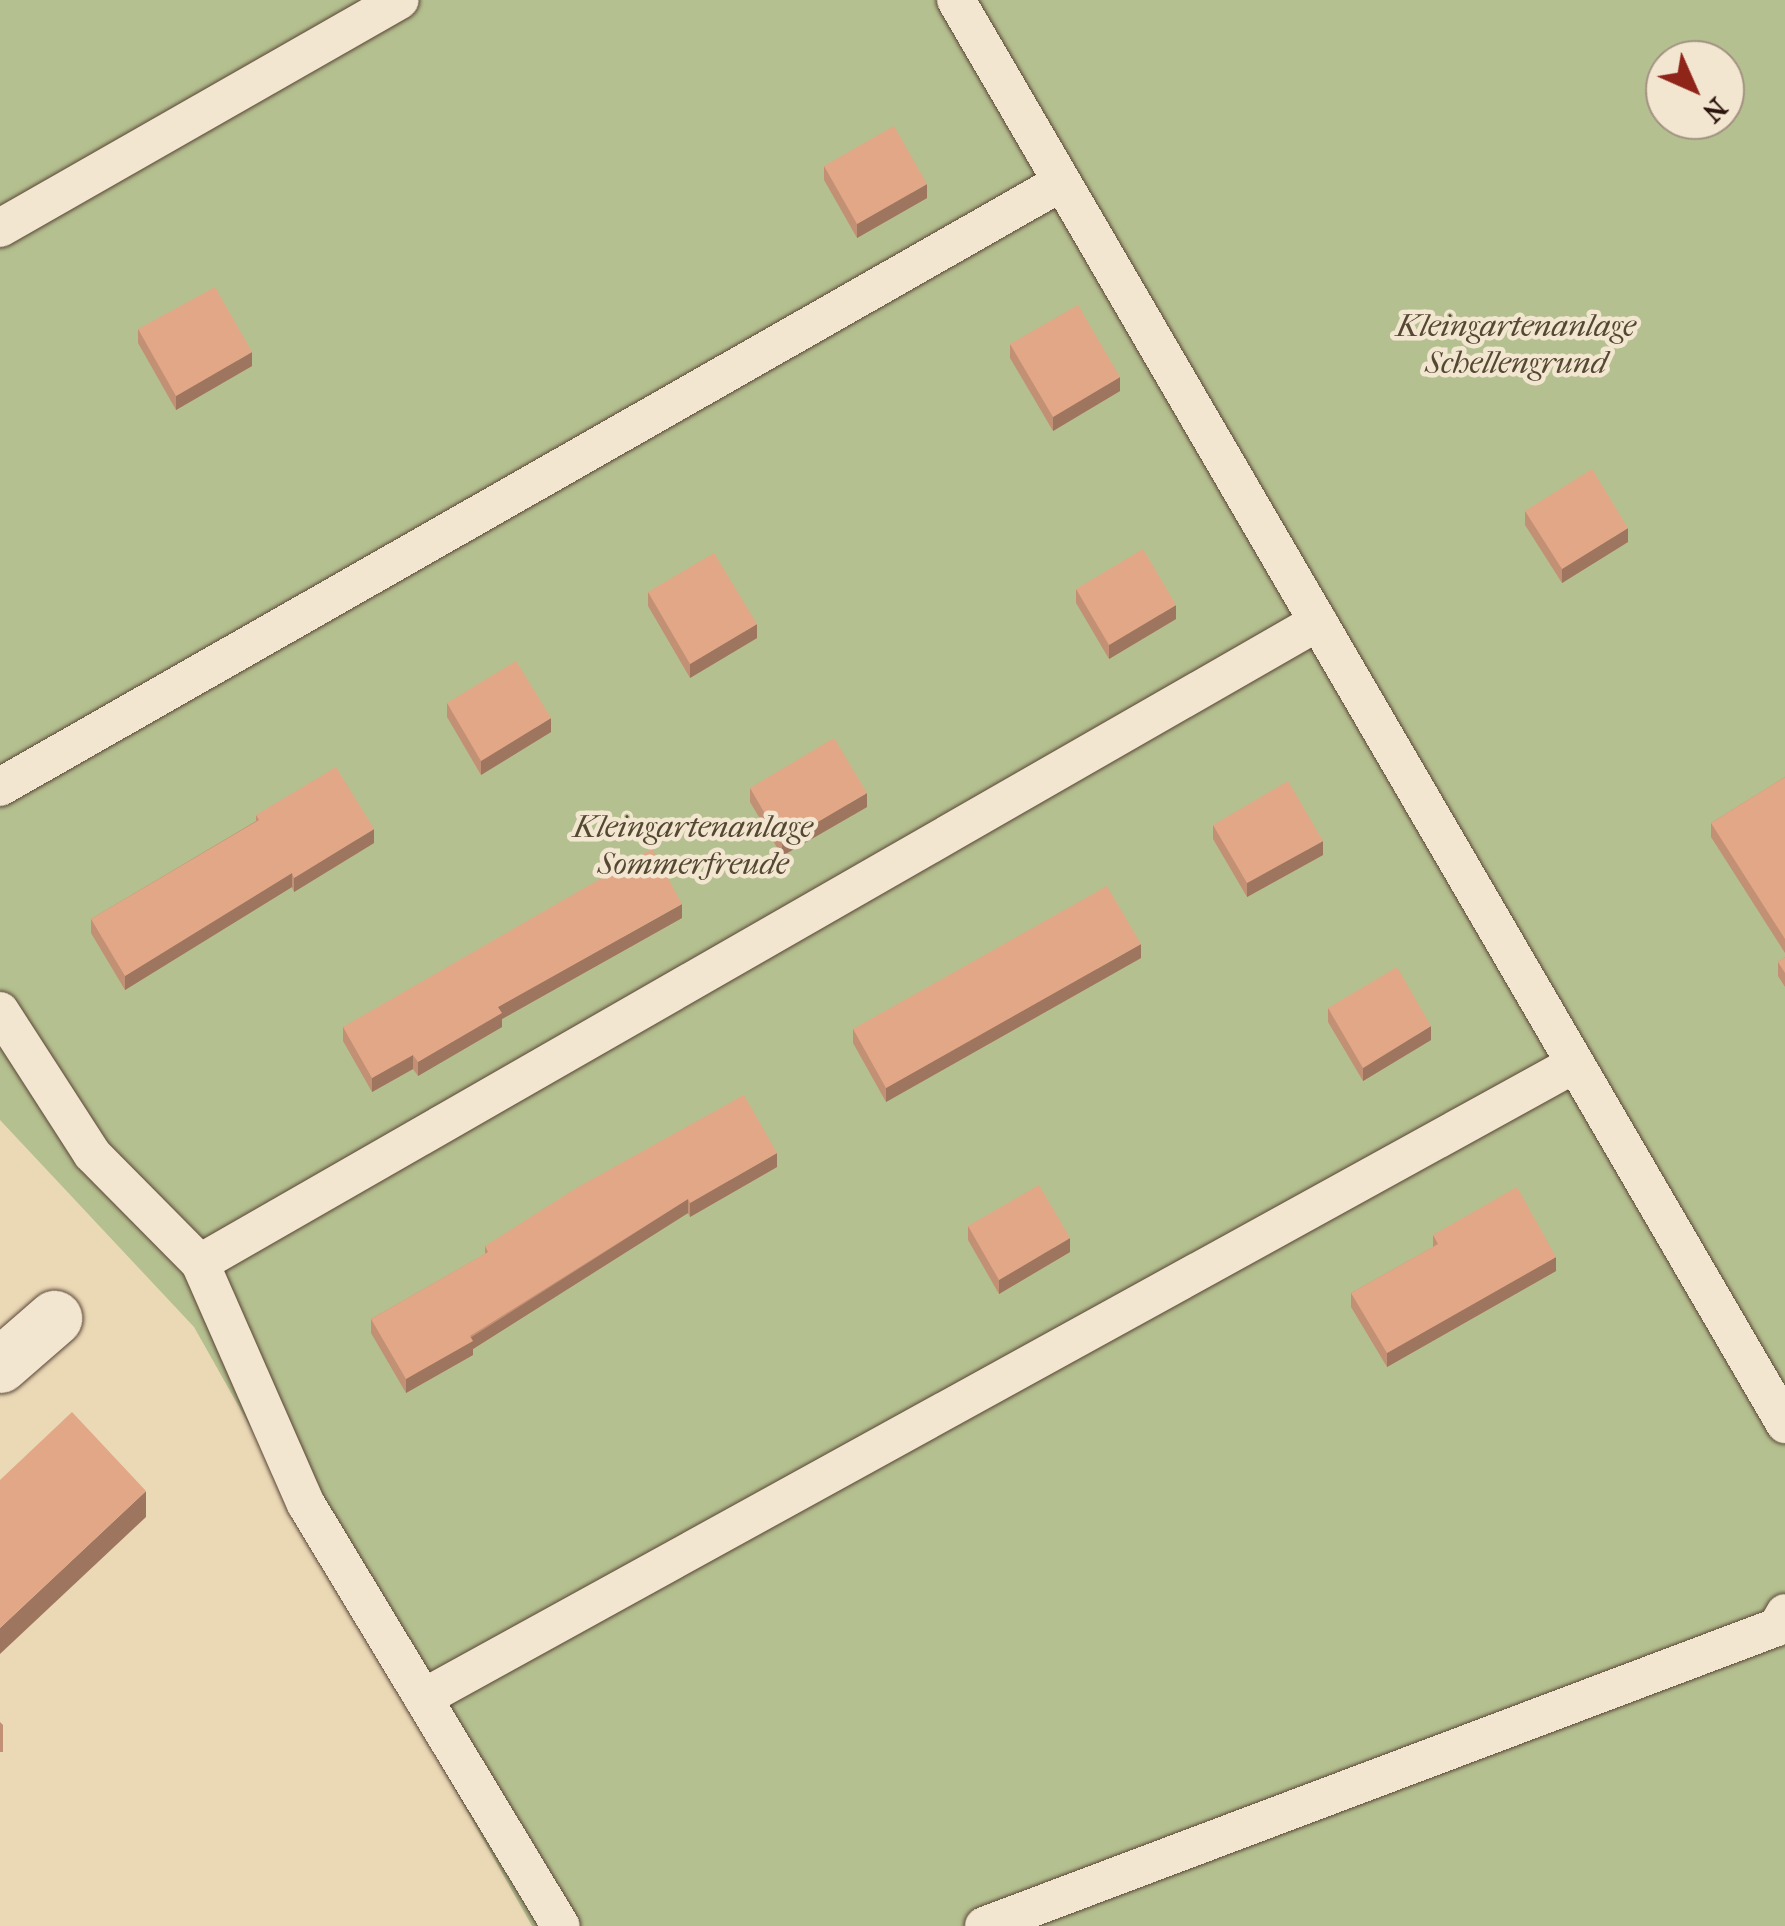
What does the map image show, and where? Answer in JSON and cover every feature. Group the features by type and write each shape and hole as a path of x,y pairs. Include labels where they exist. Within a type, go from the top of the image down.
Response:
{"street":[{"path":"0,1365 54,1318"}],"lane":[{"path":"0,228 399,0"},
{"path":"956,0 1785,1424"},
{"path":"0,787 1062,182"},
{"path":"200,1263 1318,622"},
{"path":"0,1011 92,1154 200,1263 306,1504 561,1926"},
{"path":"423,1698 1576,1064"},
{"path":"984,1926 1777,1627 1785,1613"}],"green space":[{"name":"Kleingartenanlage Sommerfreude","path":"0,0 1785,0 1785,1926 532,1926 194,1327 0,1120"}],"building":[{"path":"894,126 927,184 857,224 824,166"},
{"path":"215,287 252,352 176,396 138,329"},
{"path":"1078,305 1120,377 1053,417 1010,344"},
{"path":"1592,469 1628,528 1562,569 1525,511"},
{"path":"1143,549 1176,605 1109,645 1076,589"},
{"path":"714,553 757,624 690,664 648,592"},
{"path":"516,661 551,718 481,761 447,703"},
{"path":"834,738 867,793 782,843 750,788"},
{"path":"336,767 374,829 294,878 292,873 125,976 91,919 259,820 256,815"},
{"path":"1785,777 1785,939 1711,823"},
{"path":"1288,781 1323,841 1247,883 1213,825"},
{"path":"652,849 682,904 498,1007 502,1013 418,1062 413,1055 372,1078 343,1027"},
{"path":"1107,886 1141,944 886,1088 853,1029"},
{"path":"1397,967 1431,1026 1363,1068 1328,1008"},
{"path":"744,1095 777,1153 690,1203 688,1199 470,1336 473,1341 406,1379 371,1319 488,1252 485,1246 578,1187"},
{"path":"1039,1185 1070,1238 999,1280 968,1226"},
{"path":"1517,1187 1556,1257 1387,1353 1351,1293 1438,1244 1433,1235"},
{"path":"72,1412 146,1491 0,1628 0,1480"}],"park label":[{"name":"Kleingartenanlage Schellengrund","path":"1516,346"}]}
